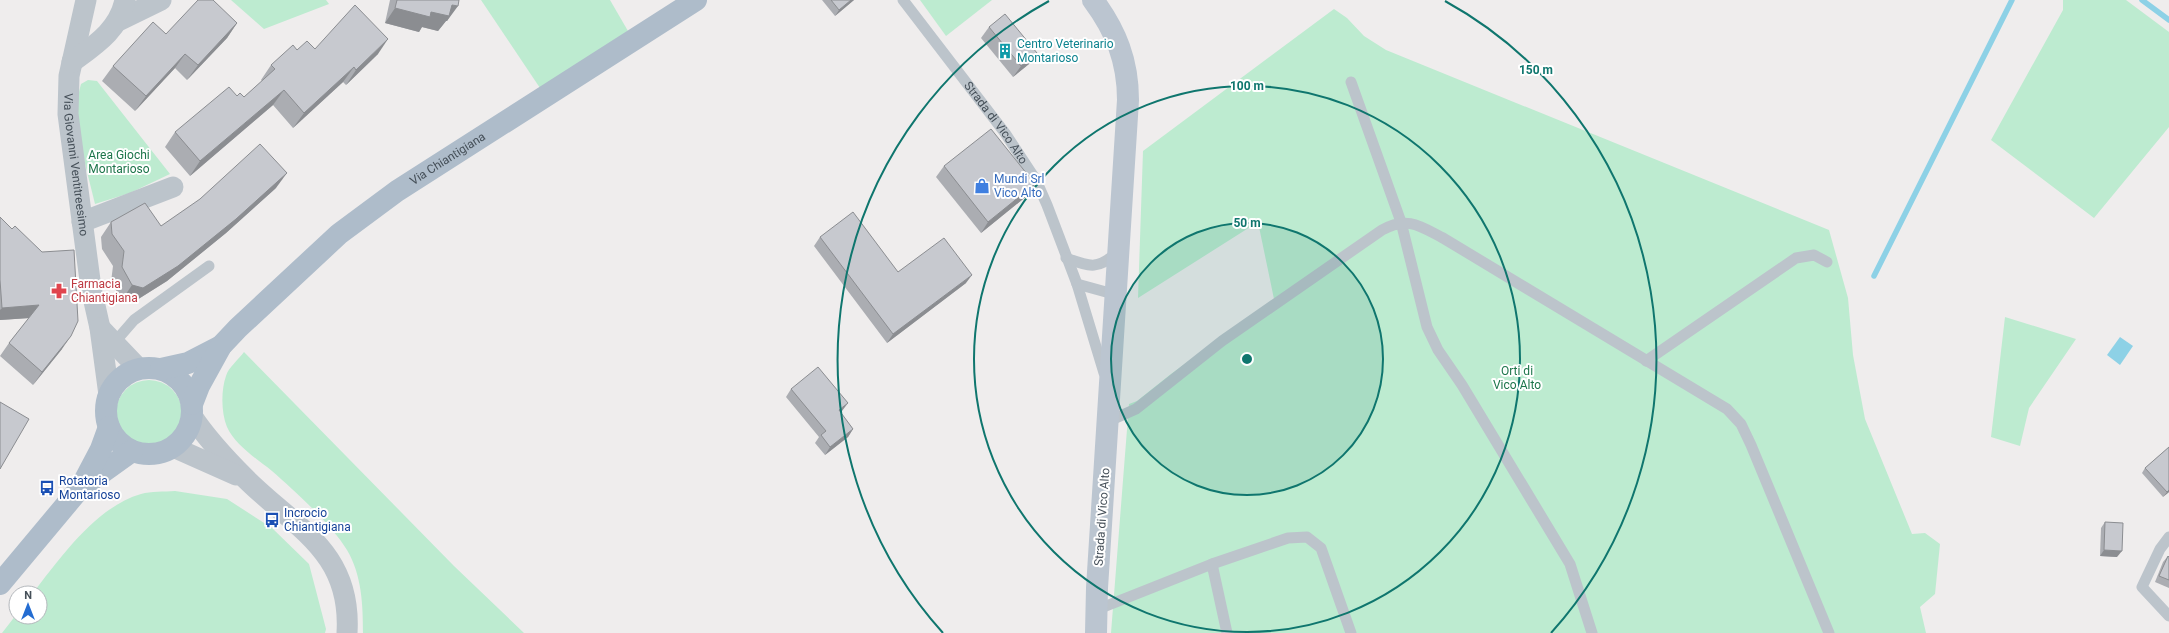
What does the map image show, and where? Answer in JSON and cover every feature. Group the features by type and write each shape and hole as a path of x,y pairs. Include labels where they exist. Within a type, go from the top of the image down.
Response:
{"main road":[{"name":"Via Chiantigiana","path":"109,395 116,383 126,374 139,369 161,370 188,363 221,346 310,260 369,211 696,0"},
{"name":"Via Chiantigiana","path":"132,451 146,454 160,453 173,447 182,439 189,428 192,410 199,386 221,346"},
{"name":"Via Chiantigiana","path":"161,370 172,374 181,382 188,392 192,410"},
{"path":"81,487 132,451 122,446 109,427 106,406 109,395"},
{"path":"0,584 81,487 101,449 109,427"}],"street":[{"name":"Via Giovanni Ventitreesimo","path":"86,0 72,62 68,92 68,114 91,288 100,328 109,395"},
{"path":"72,62 101,41 118,21 125,0"},
{"path":"118,21 161,0"},
{"name":"Strada di Vico Alto","path":"1093,0 1116,38 1123,55 1128,83 1117,295 1096,610 1096,633"},
{"path":"82,222 173,188"},
{"path":"100,328 139,369"},
{"path":"192,410 214,445 246,479 302,527 326,555 339,577 345,598 348,613 347,633"},
{"path":"173,447 246,479"}],"lane":[{"name":"Strada di Vico Alto","path":"903,0 993,116 1026,163 1047,205 1077,284 1102,366 1109,411"},
{"path":"1351,82 1401,222 1422,310 1430,332 1438,350 1462,385 1570,564 1592,633"},
{"path":"1109,411 1136,409 1222,341 1382,230 1401,222 1418,225 1443,238 1727,409 1741,424 1829,633"},
{"path":"1066,258 1084,264 1098,266 1106,263 1119,251"},
{"path":"1646,361 1796,258 1814,255 1827,262"},
{"path":"114,343 134,320 209,266"},
{"path":"1077,284 1117,295"},
{"path":"1096,610 1212,564 1296,536 1312,539 1321,548 1351,633"},
{"path":"2169,537 2156,556 2142,587 2169,616"},
{"path":"1212,564 1227,633"}],"green space":[{"path":"231,0 326,0 329,4 264,29"},
{"path":"481,0 610,0 628,31 540,88"},
{"path":"920,0 992,0 946,36"},
{"path":"2063,0 2126,0 2169,32 2169,127 2094,218 1991,140 2063,10"},
{"name":"Orti di Vico Alto","path":"1334,9 1347,18 1364,36 1386,50 1829,230 1848,298 1853,355 1865,419 1912,534 1925,533 1940,544 1935,594 1920,607 1926,633 1111,633 1129,404 1137,401 1171,374 1274,299 1258,222 1138,298 1143,151"},
{"name":"Area Giochi Montarioso","path":"88,80 97,81 170,174 130,193 95,204 81,144 77,112 81,84"},
{"path":"2005,317 2076,339 2029,408 2020,446 1991,437"},
{"path":"244,352 454,566 524,633 363,633 363,612 359,580 347,550 332,530 312,509 272,471 241,446 235,440 227,427 223,408 224,382 229,370"},
{"path":"149,380 162,383 172,390 179,400 182,413 179,426 172,436 162,443 149,446 136,443 126,436 119,426 116,413 119,400 126,390 136,383"},
{"path":"175,491 227,499 272,528 309,564 326,629 325,633 2,633 8,625 48,625 48,585 39,585 55,564 94,522 109,510 141,494"}],"water":[{"path":"2120,337 2133,346 2120,365 2107,355"}],"building":[{"path":"198,0 213,0 237,23 198,65 185,54 146,96 113,66 153,22 166,34"},
{"path":"397,0 459,0 458,6 452,5 449,16 431,12 430,17 395,8"},
{"path":"831,0 851,0 839,10"},
{"path":"355,5 388,39 356,70 354,67 304,113 284,90 200,161 175,132 229,87 237,96 240,93 244,97 275,69 271,65 293,45 297,50 307,41 315,49"},
{"path":"1005,14 1037,53 1021,66 989,27"},
{"name":"Mundi Srl Vico Alto","path":"991,129 1035,184 988,222 944,166"},
{"path":"260,144 287,173 236,219 178,266 143,288 132,285 122,267 124,251 112,234 111,222 145,203 161,226 200,199"},
{"path":"853,212 898,272 944,238 972,275 893,334 820,237"},
{"path":"0,217 12,229 15,226 42,252 74,250 78,321 71,336 42,372 9,343 39,305 2,308 0,280"},
{"path":"818,367 848,403 839,410 853,429 830,447 821,435 826,431 791,389"},
{"path":"0,402 29,419 0,469"},
{"path":"2169,447 2169,490 2167,492 2145,468"},
{"path":"2105,522 2123,523 2122,551 2104,550"},
{"path":"2168,556 2169,557 2169,580 2159,576"}],"waterway":[{"path":"1874,276 2012,0"},
{"path":"2142,0 2169,20"}],"place":[{"name":"Centro Veterinario Montarioso","path":"1005,51"},
{"name":"Mundi Srl Vico Alto","path":"982,186"},
{"name":"Farmacia Chiantigiana","path":"59,291"},
{"name":"Rotatoria Montarioso","path":"47,488"},
{"name":"Incrocio Chiantigiana","path":"272,520"}]}
